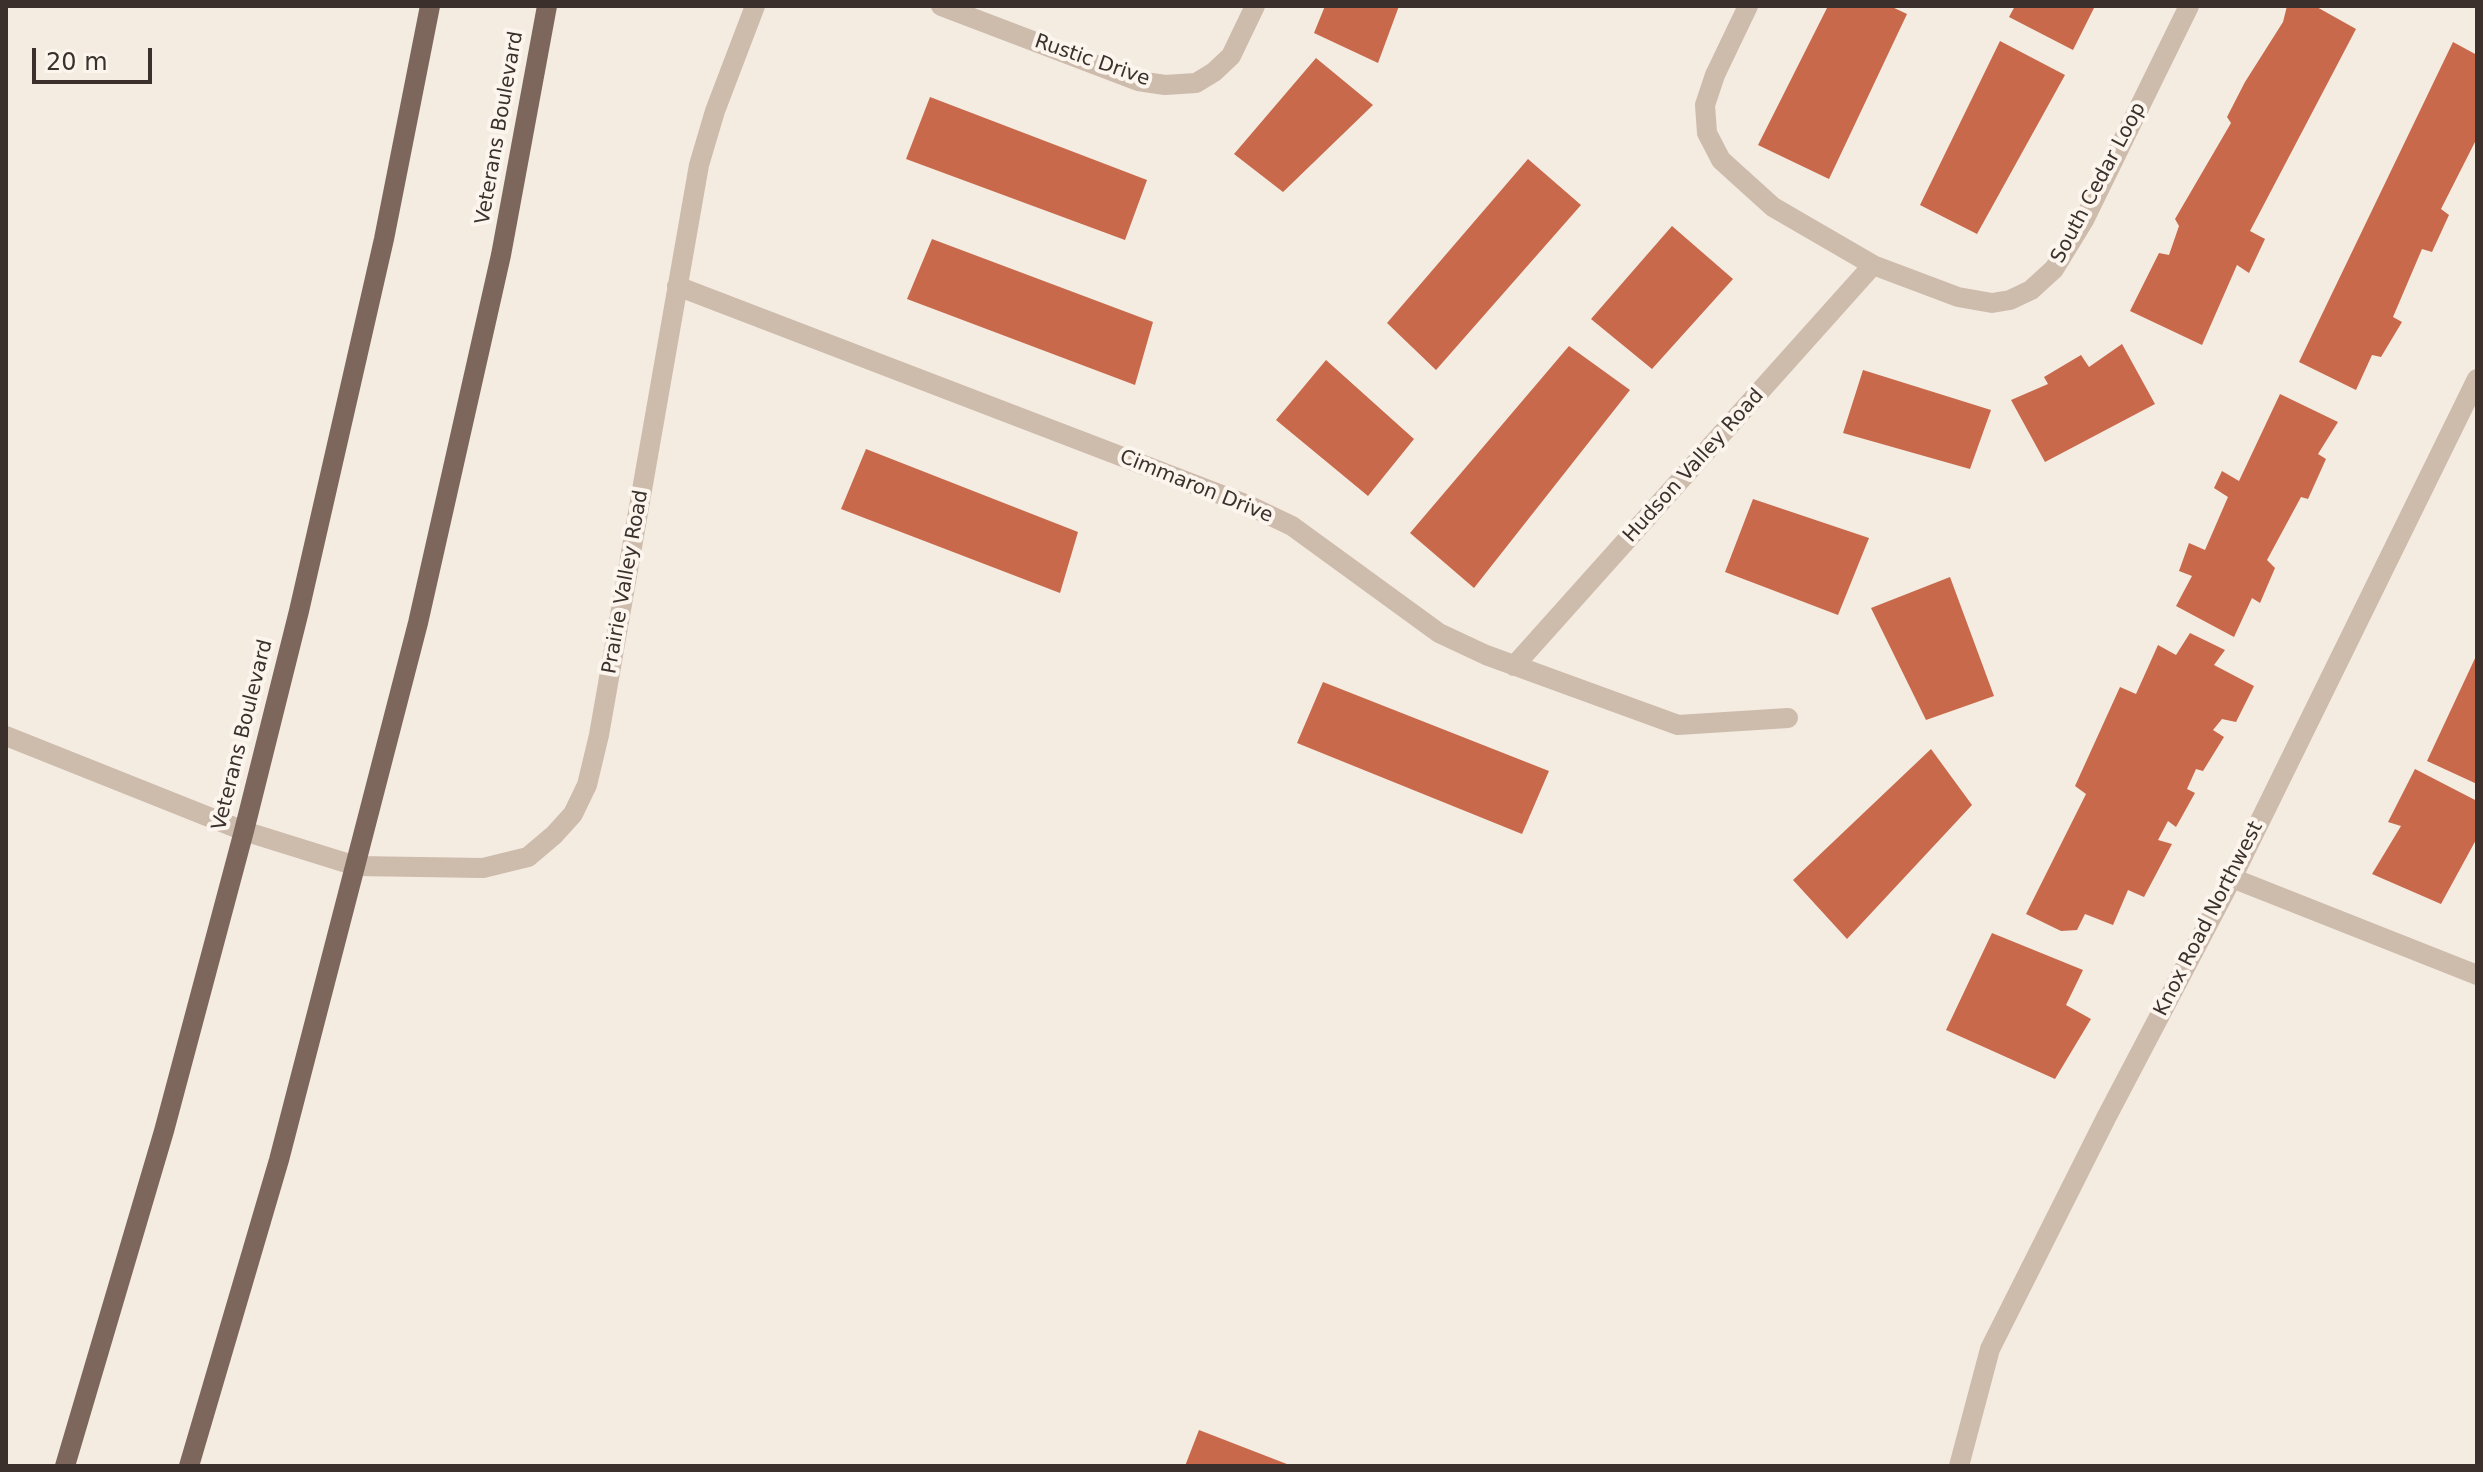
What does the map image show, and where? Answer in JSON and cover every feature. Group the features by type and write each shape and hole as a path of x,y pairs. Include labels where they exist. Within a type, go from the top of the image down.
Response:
{"main road":[{"name":"Veterans Boulevard","path":"65,1466 164,1131 299,611 384,239 430,6"},
{"name":"Veterans Boulevard","path":"189,1466 279,1160 418,623 498,270 547,6"}],"street":[{"name":"Prairie Valley Road","path":"6,736 244,831 356,866 483,868 528,857 554,835 573,814 587,785 599,735 699,165 715,111 755,6"},
{"name":"Rustic Drive","path":"941,6 1138,81 1165,85 1196,83 1214,72 1231,56 1255,6"},
{"name":"South Cedar Loop","path":"1748,6 1715,75 1705,105 1707,133 1721,160 1773,207 1873,265 1958,297 1992,303 2010,300 2031,290 2054,269 2084,220 2189,6"},
{"name":"Hudson Valley Road","path":"1514,666 1873,265"},
{"name":"Cimmaron Drive","path":"677,286 1248,505 1292,526 1439,633 1514,666 1678,725 1788,718"},
{"name":"Knox Road Northwest","path":"1959,1466 1990,1349 2232,878 2477,379"},
{"path":"2232,878 2477,975"}],"building":[{"path":"1325,6 1399,6 1378,63 1314,33"},
{"path":"1828,6 1890,6 1907,14 1829,179 1758,145"},
{"path":"2015,6 2095,6 2073,50 2009,17"},
{"path":"2287,6 2315,6 2356,29 2250,231 2265,239 2249,273 2237,265 2202,345 2130,311 2159,253 2169,255 2179,226 2175,219 2231,123 2227,117 2283,22"},
{"path":"2000,41 2065,75 1977,234 1920,205"},
{"path":"2453,42 2477,55 2477,143 2441,209 2449,215 2432,252 2422,249 2393,317 2402,322 2381,357 2372,355 2356,390 2299,362"},
{"path":"1316,58 1373,105 1283,192 1234,154"},
{"path":"930,97 1147,180 1125,240 906,159"},
{"path":"1528,159 1581,205 1436,370 1387,323"},
{"path":"1672,226 1733,279 1652,369 1591,319"},
{"path":"932,239 1153,322 1135,385 907,299"},
{"path":"2122,344 2155,404 2045,462 2011,400 2048,384 2044,377 2081,355 2089,367"},
{"path":"1569,346 1630,390 1474,588 1410,533"},
{"path":"1326,360 1414,439 1368,496 1276,420"},
{"path":"1863,370 1991,410 1970,469 1843,433"},
{"path":"2280,394 2338,422 2318,454 2326,459 2308,499 2301,497 2267,560 2275,568 2260,603 2252,598 2234,637 2176,606 2192,576 2179,571 2189,543 2205,550 2228,497 2214,488 2222,471 2239,481"},
{"path":"866,449 1078,532 1060,593 841,509"},
{"path":"1753,499 1869,538 1838,615 1725,572"},
{"path":"1950,577 1994,696 1926,720 1871,608"},
{"path":"2190,633 2225,650 2214,665 2254,686 2236,722 2222,719 2213,730 2224,737 2203,771 2196,769 2187,789 2195,793 2176,827 2168,821 2158,840 2172,844 2144,897 2128,890 2113,925 2085,914 2077,930 2061,931 2026,914 2086,794 2075,786 2120,687 2136,694 2158,645 2176,655"},
{"path":"2477,654 2477,784 2427,761"},
{"path":"1323,682 1549,771 1522,834 1297,743"},
{"path":"1931,749 1972,805 1847,939 1793,880"},
{"path":"2415,769 2477,801 2477,838 2441,904 2372,874 2401,826 2388,822"},
{"path":"1992,933 2083,970 2066,1005 2091,1019 2055,1079 1946,1030"},
{"path":"1199,1430 1292,1466 1185,1466"}]}
